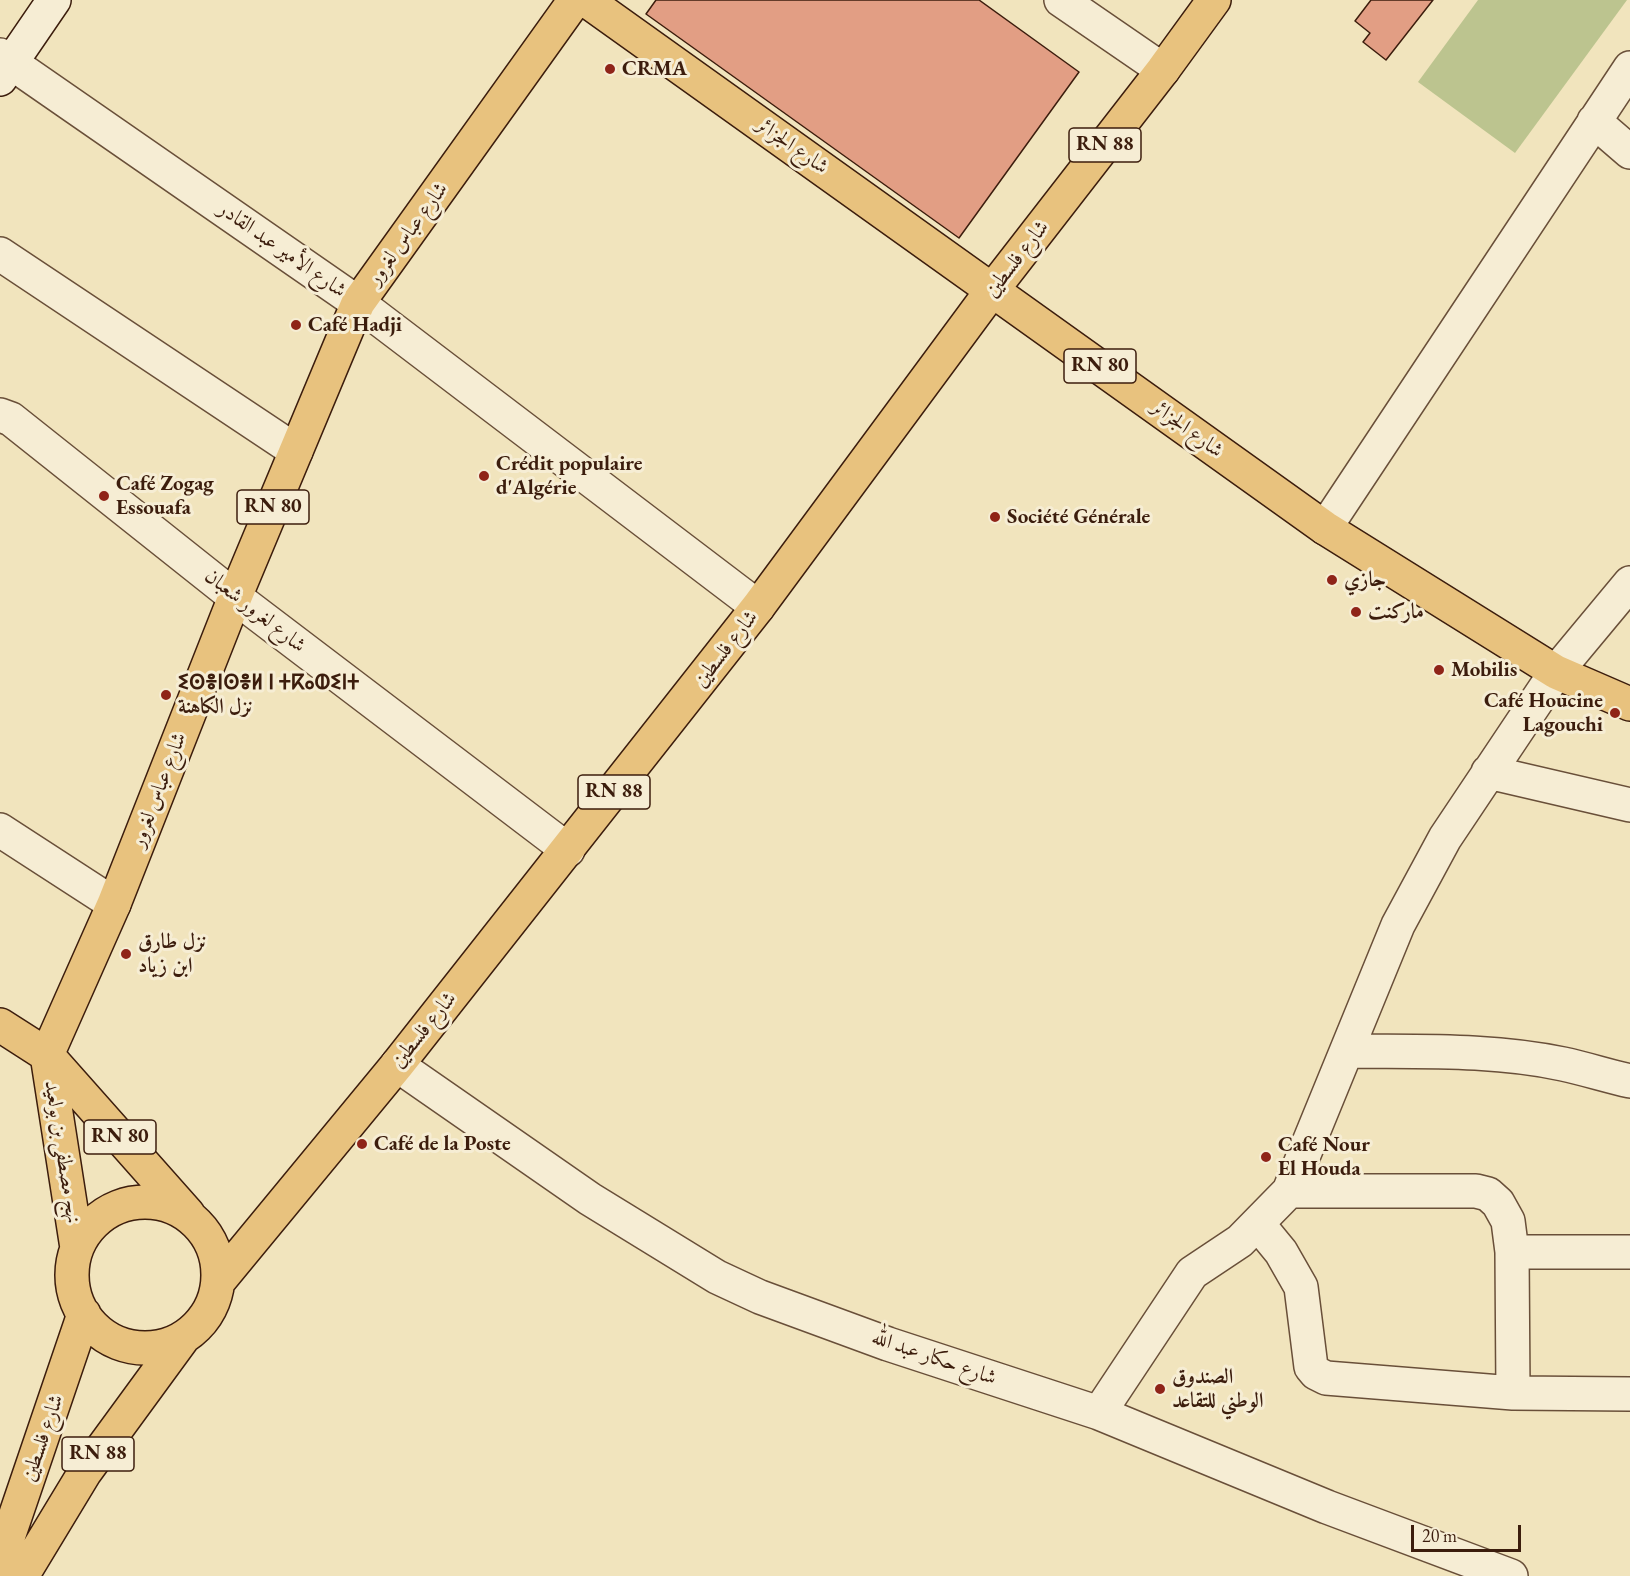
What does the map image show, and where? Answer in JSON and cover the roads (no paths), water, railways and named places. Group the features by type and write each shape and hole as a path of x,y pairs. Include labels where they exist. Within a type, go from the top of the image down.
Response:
{"main road":[{"name":"شارع عباس لغرور","path":"47,1055 114,904 235,597 358,303 575,0"},
{"name":"شارع الجزائر","path":"586,0 1325,528 1556,672 1630,704"},
{"name":"شارع فلسطين","path":"218,1282 397,1065 758,608 993,289 1163,70 1214,0"},
{"name":"نهج مصطفى بن بولعيد","path":"0,1025 47,1055 193,1220"},
{"name":"نهج مصطفى بن بولعيد","path":"47,1055 77,1248"},
{"path":"151,1202 174,1207 193,1220 208,1238 216,1259 218,1282 213,1304 201,1324 183,1338 162,1347 140,1348 118,1343 99,1332 84,1314 74,1294 72,1271 77,1248 89,1228 107,1213 128,1204 151,1202"},
{"name":"شارع فلسطين","path":"0,1562 84,1314"},
{"name":"RN 88","path":"22,1576 85,1472 183,1338"}],"street":[{"path":"4,66 54,0"},
{"path":"1061,0 1163,70"},
{"name":"شارع الأمير عبد القادر","path":"4,66 358,303 758,608"},
{"path":"1325,528 1630,69"},
{"path":"1594,122 1630,152"},
{"path":"0,254 296,451"},
{"name":"شارع لغرور شعبان","path":"4,423 568,850"},
{"path":"1099,1413 1192,1273 1240,1241 1289,1191 1398,925 1446,838 1556,672 1630,584"},
{"path":"1488,772 1630,805"},
{"path":"0,831 114,904"},
{"path":"1348,1051 1463,1053 1524,1058 1563,1064 1630,1081"},
{"name":"شارع حكار عبد الله","path":"397,1065 590,1199 717,1277 760,1297 888,1344 1099,1413 1327,1507 1511,1576"},
{"path":"1289,1191 1476,1191 1488,1194 1506,1214 1512,1252 1513,1393"},
{"path":"1258,1224 1281,1252 1298,1281 1311,1367 1316,1373 1326,1378 1513,1393 1630,1394"},
{"path":"1512,1252 1630,1251"}],"place":[{"name":"CRMA","path":"610,69"},
{"name":"Café Hadji","path":"296,325"},
{"name":"Crédit populaire d'Algérie","path":"484,476"},
{"name":"Café Zogag Essouafa","path":"104,496"},
{"name":"Société Générale","path":"995,517"},
{"name":"جازي","path":"1332,580"},
{"name":"ماركنت","path":"1356,612"},
{"name":"Mobilis","path":"1439,670"},
{"name":"ⵉⵙⴻⵏⵙⴻⵍ ⵏ ⵜⴽⴰⵀⵉⵏⵜ نزل الكاهنة","path":"166,695"},
{"name":"Café Houcine Lagouchi","path":"1615,713"},
{"name":"نزل طارق ابن زياد","path":"126,954"},
{"name":"Café de la Poste","path":"362,1144"},
{"name":"Café Nour El Houda","path":"1266,1157"},
{"name":"الصندوق الوطني للتقاعد","path":"1160,1389"}]}
